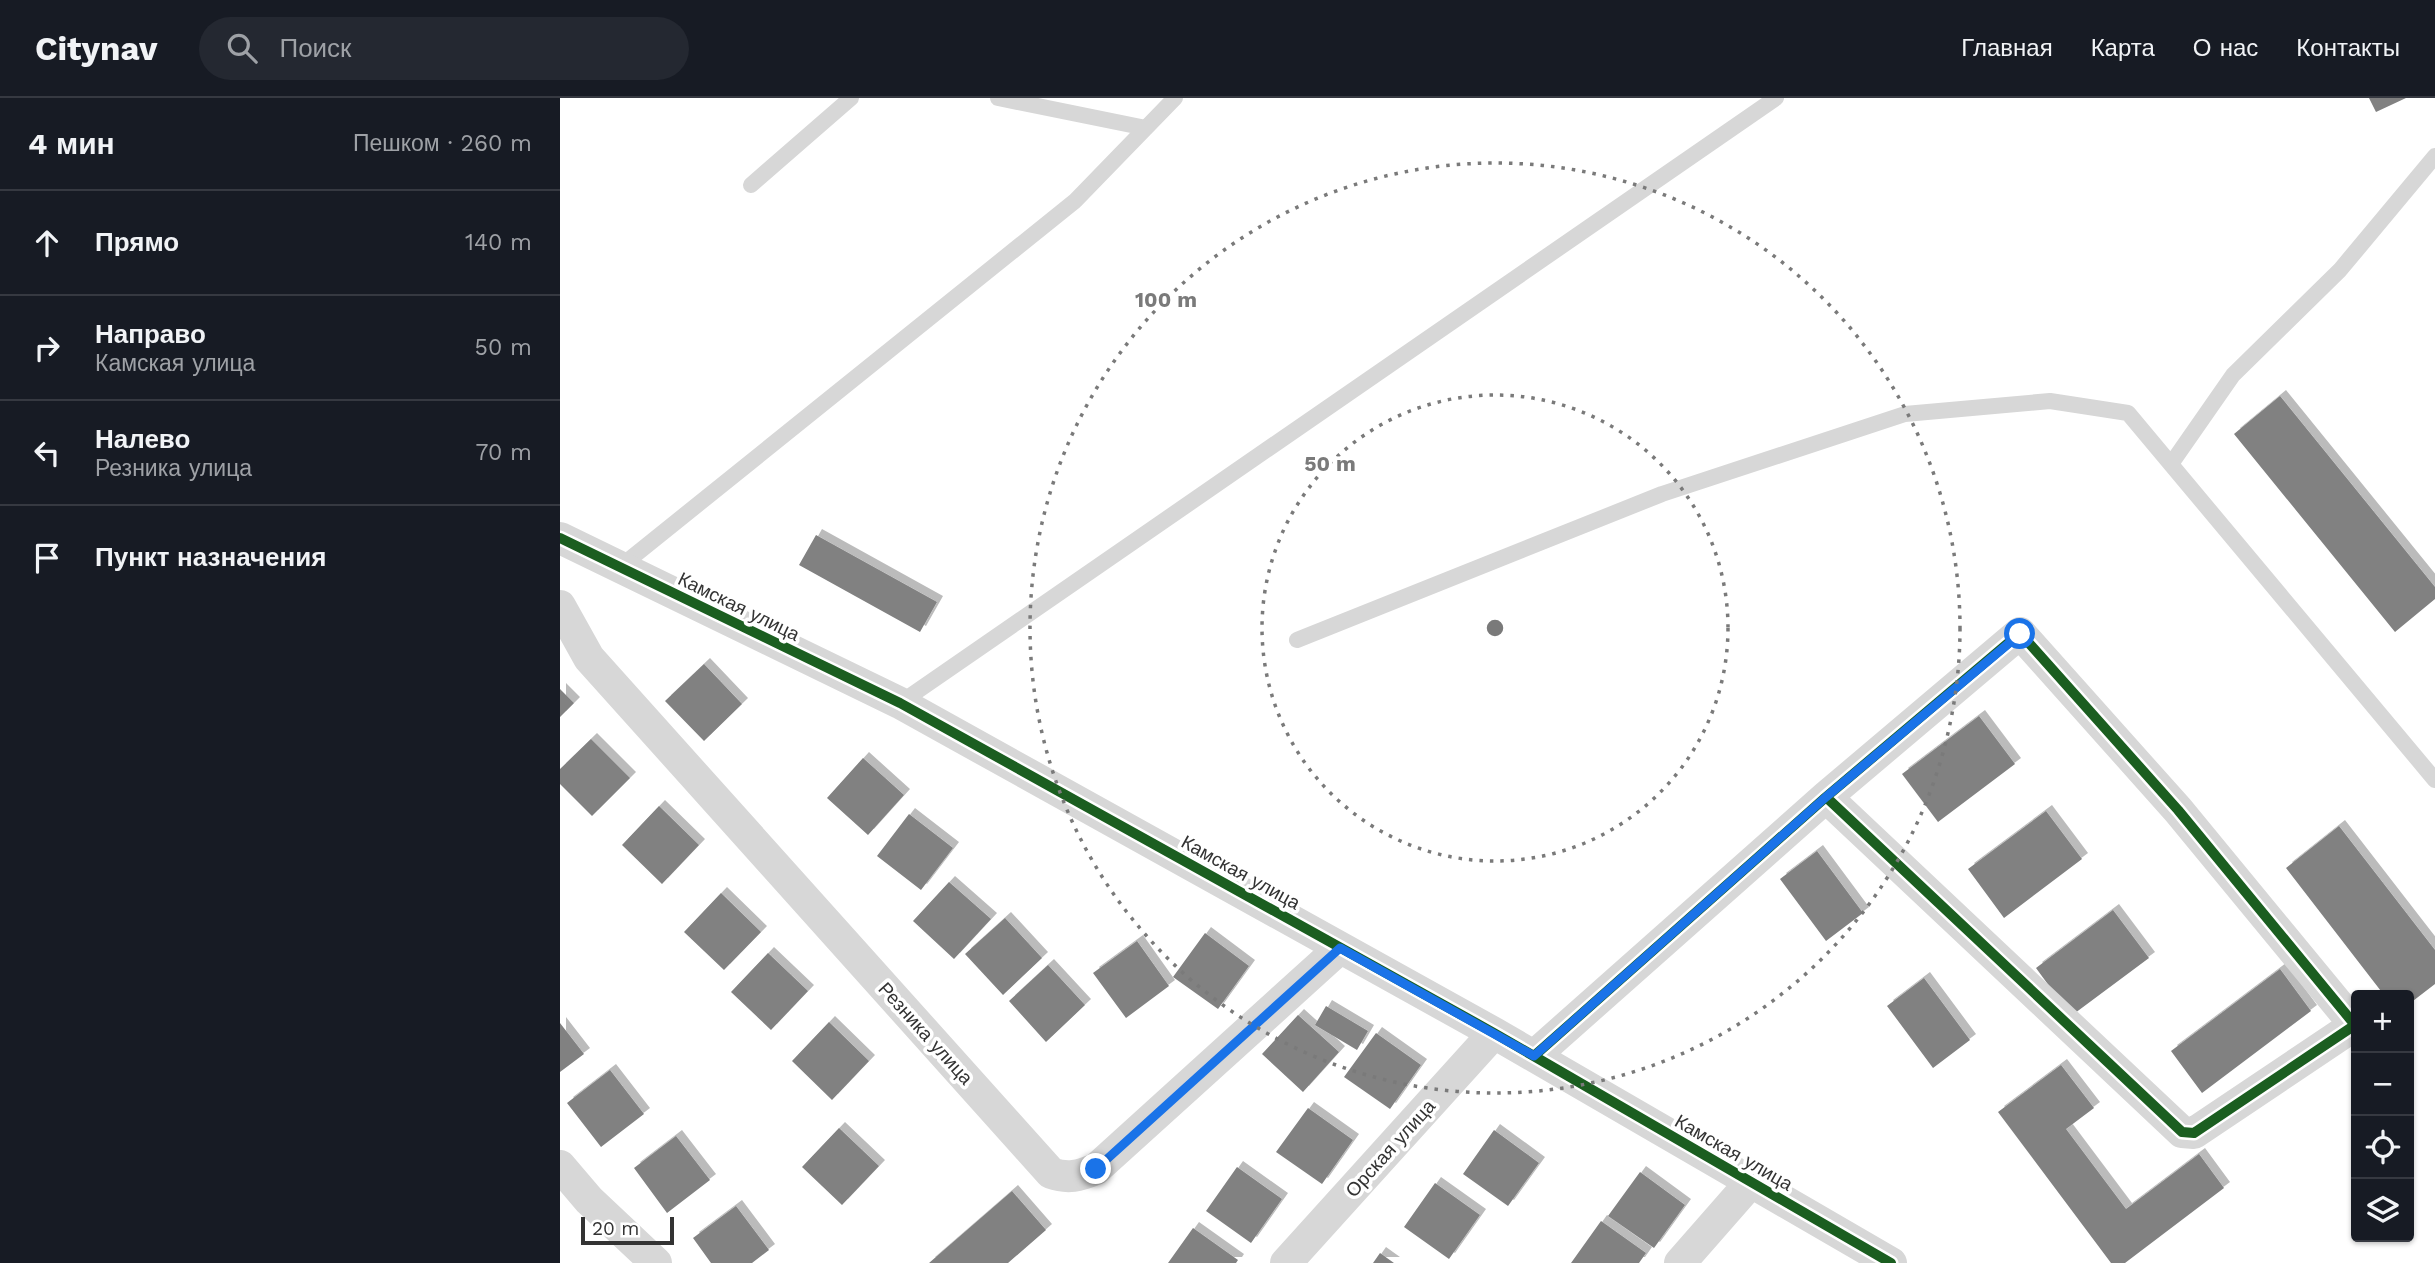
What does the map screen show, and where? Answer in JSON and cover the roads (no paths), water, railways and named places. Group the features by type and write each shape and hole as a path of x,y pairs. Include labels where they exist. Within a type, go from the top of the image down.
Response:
{"street":[{"name":"Камская улица","path":"560,538 900,703 1494,1033 1891,1263"},
{"name":"Резника улица","path":"560,606 589,658 1051,1173 1065,1178 1080,1176 1096,1169 1340,948"},
{"path":"1534,1056 1826,797 2020,634 2178,810 2355,1025 2194,1133 2182,1132 1826,797"},
{"name":"Орская улица","path":"1286,1263 1494,1033"},
{"path":"560,1166 589,1200 656,1263"},
{"path":"1680,1263 1751,1182"}],"lane":[{"path":"751,185 851,98"},
{"path":"998,98 1146,128"},
{"path":"620,567 1075,201 1175,98"},
{"path":"900,703 1776,98"},
{"path":"2171,464 2233,374 2340,270 2435,156"},
{"path":"1297,640 1662,494 1905,414 2050,401 2128,413 2435,780"}]}
